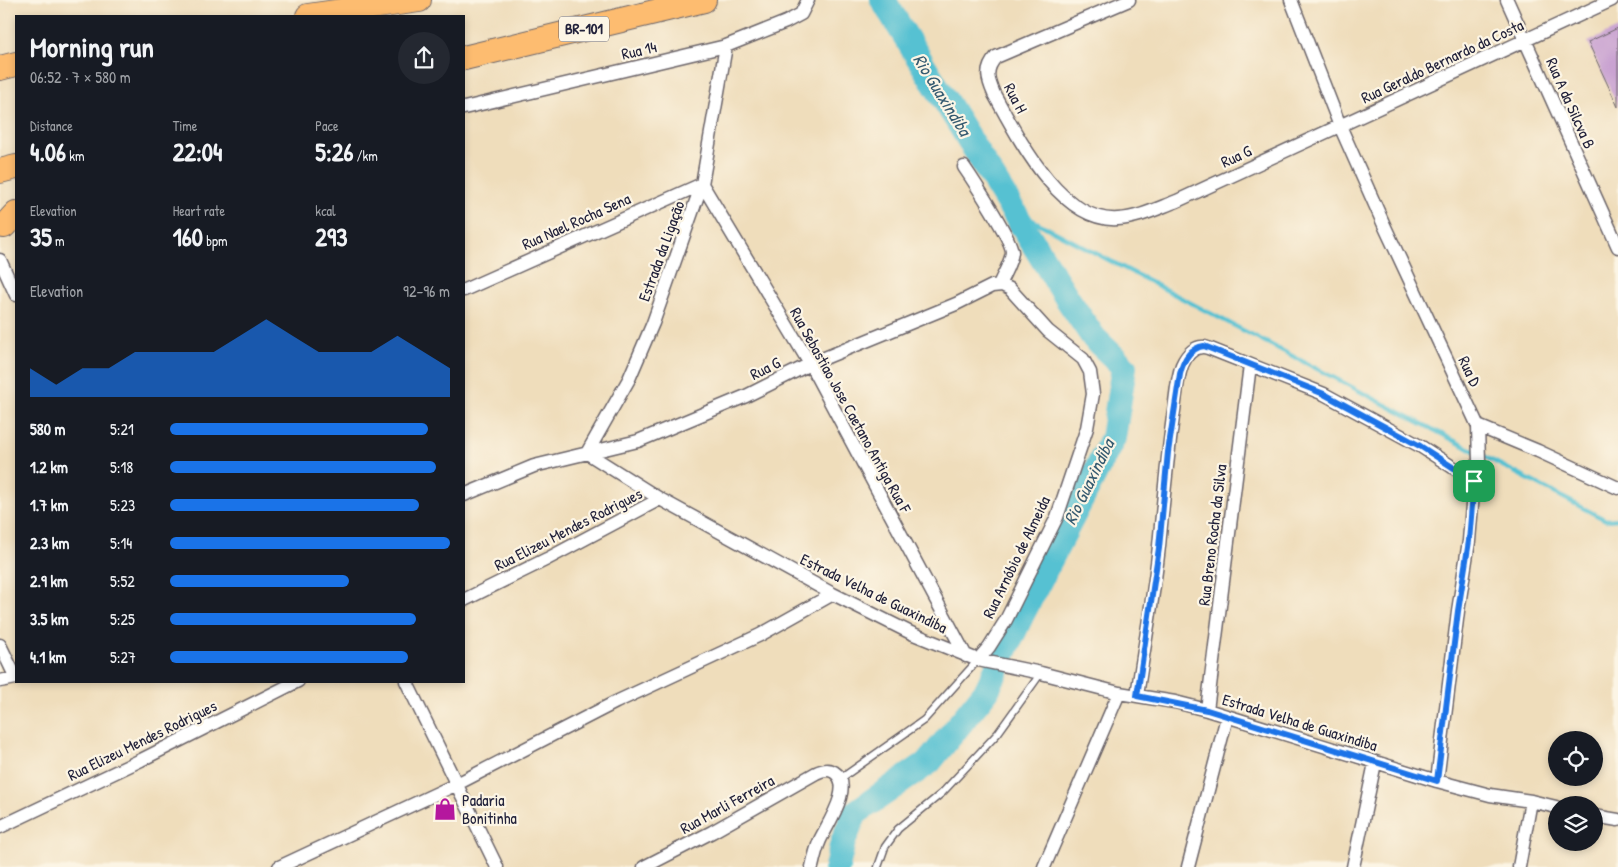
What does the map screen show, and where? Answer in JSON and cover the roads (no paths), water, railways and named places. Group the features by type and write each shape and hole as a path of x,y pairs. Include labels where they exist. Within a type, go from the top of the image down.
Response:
{"highway":[{"path":"315,15 419,0"},
{"name":"BR-101","path":"465,58 704,0"},
{"path":"0,68 15,64"},
{"path":"0,171 15,167"}],"street":[{"name":"Rua 14","path":"465,108 726,46 801,14 808,0"},
{"name":"Rua H","path":"1129,0 996,57 988,67 987,73 994,94 1036,166 1062,196 1084,211 1110,219 1145,214"},
{"name":"Rua D","path":"1291,0 1340,126 1478,426 1479,462 1474,481 1469,541 1458,611 1437,781"},
{"name":"Rua A da Silcva B","path":"1507,0 1618,248"},
{"name":"Rua Geraldo Bernardo da Costa","path":"1340,126 1612,0"},
{"name":"Estrada da Ligação","path":"587,453 629,379 652,323 702,184 726,46"},
{"name":"Rua G","path":"1145,214 1340,126"},
{"path":"964,166 1011,246 1011,257 999,285"},
{"name":"Rua Nael Rocha Sena","path":"465,290 702,184"},
{"name":"Rua Sebastiao Jose Caetano Antiga Rua F","path":"702,184 810,364 972,658"},
{"path":"0,260 15,293"},
{"name":"Rua G","path":"587,453 638,441 746,396 810,364 956,304 992,286 999,285"},
{"name":"Rua Arnóbio de Almeida","path":"972,658 989,647 1006,620 1057,516 1087,428 1093,394 1090,372 1083,359 1048,332 1010,289 999,285"},
{"path":"1137,696 1159,548 1168,452 1182,365 1192,351 1204,346 1324,394 1420,446 1474,481"},
{"name":"Rua Breno Rocha da Silva","path":"1207,710 1250,365"},
{"path":"1478,426 1618,488"},
{"path":"465,496 534,466 587,453"},
{"name":"Estrada Velha de Guaxindiba","path":"587,453 660,499 833,594 911,633 972,658 1119,693 1207,710 1437,781 1490,795 1548,805"},
{"name":"Rua Elizeu Mendes Rodrigues","path":"465,600 547,559 660,499"},
{"path":"279,867 457,784 616,702 760,635 833,594"},
{"path":"0,645 15,676"},
{"path":"0,681 15,678"},
{"name":"Rua Elizeu Mendes Rodrigues","path":"0,827 141,760 294,683"},
{"path":"407,683 497,867"},
{"path":"1044,867 1119,693"},
{"path":"1188,867 1227,717"},
{"path":"1353,867 1375,763"},
{"name":"Rua Marli Ferreira","path":"644,867 712,832 816,773 826,770 834,771 840,780"},
{"path":"812,867 820,841 840,799 842,787 840,780"},
{"path":"1519,867 1531,801"},
{"path":"1603,818 1618,820"}],"lane":[{"path":"840,780 924,720 972,658"},
{"path":"878,867 885,847 898,829 942,793 985,748 1041,673"}],"waterway":[{"name":"Rio Guaxindiba","path":"837,867 843,842 855,813 929,762 987,690 1021,616 1113,438 1124,367 1094,338 1067,298 883,0"},
{"path":"1013,210 1606,520 1618,519"}],"place":[{"name":"Padaria Bonitinha","path":"445,809"}]}
